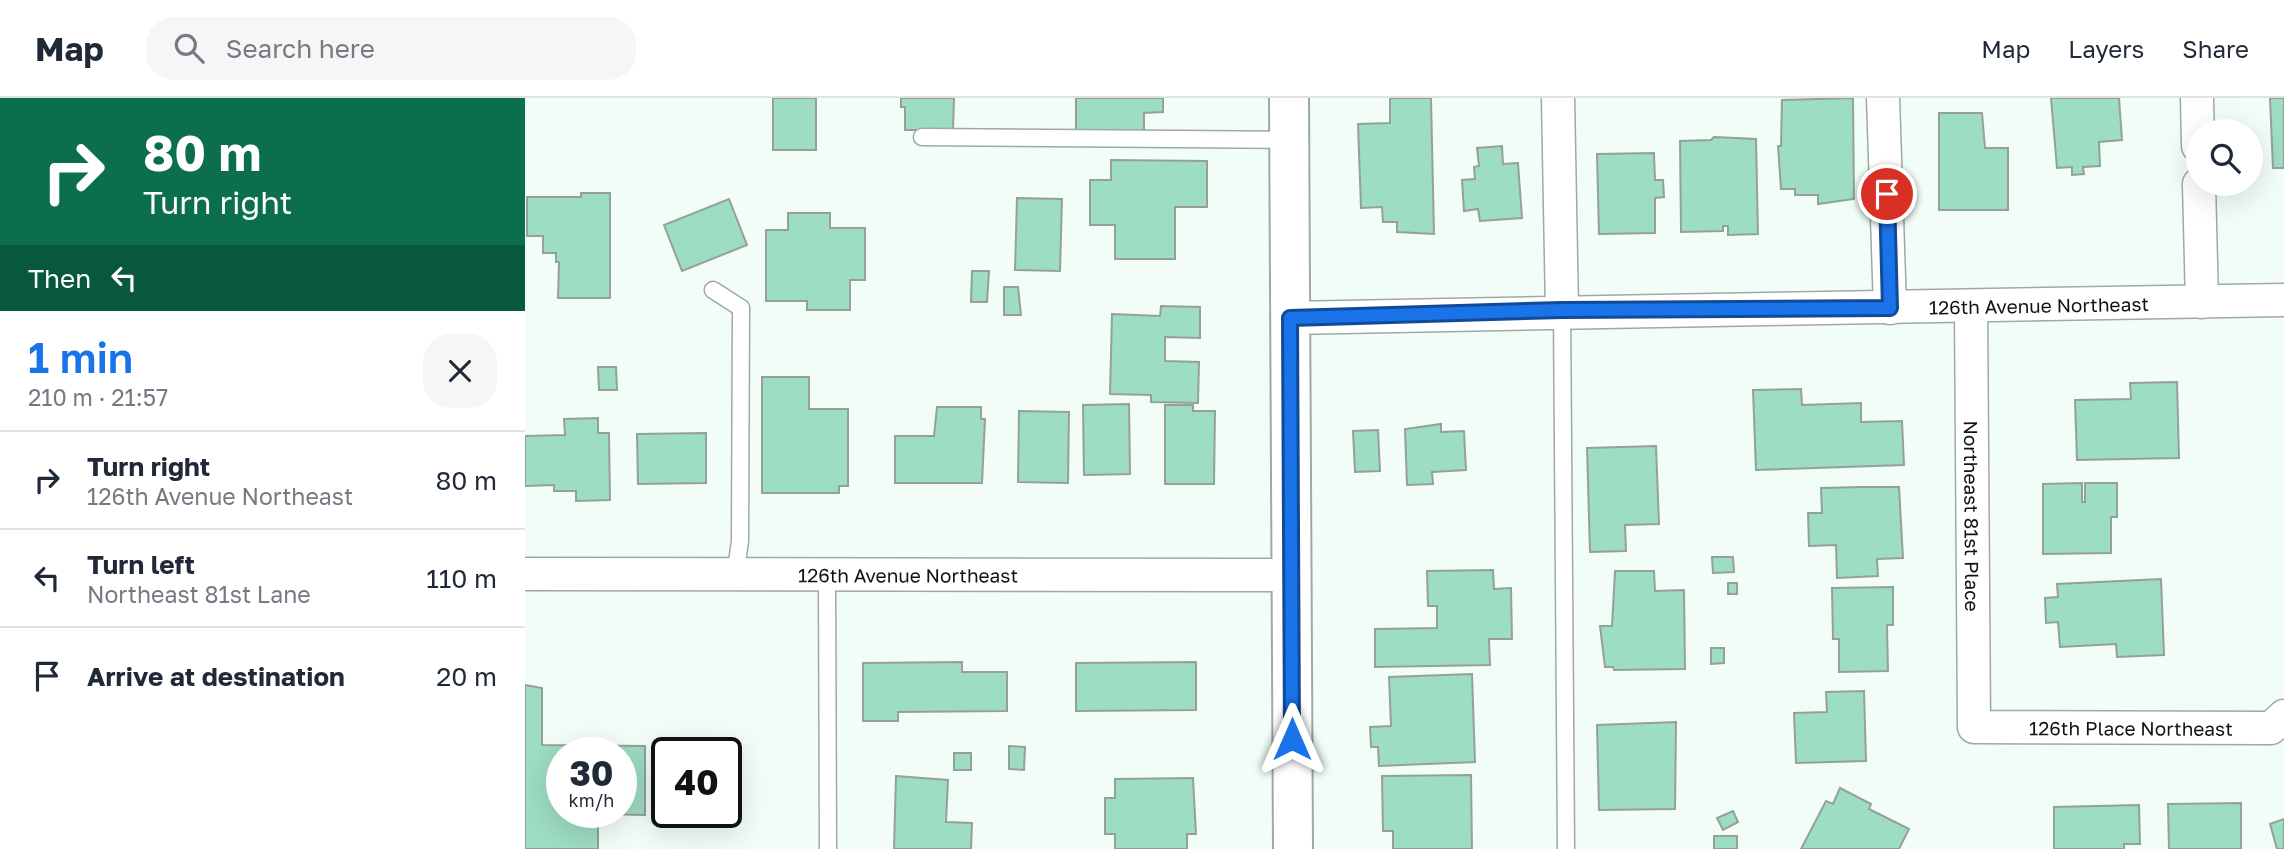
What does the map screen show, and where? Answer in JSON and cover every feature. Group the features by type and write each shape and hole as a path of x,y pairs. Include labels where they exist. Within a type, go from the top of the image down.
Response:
{"street":[{"path":"1289,98 1293,849"},
{"path":"1558,98 1562,310"},
{"path":"1883,98 1890,308"},
{"path":"2197,98 2197,119"},
{"path":"2199,196 2202,302"},
{"name":"126th Avenue Northeast","path":"1290,318 1562,310 1971,308 2284,300"},
{"name":"Northeast 81st Place","path":"1971,308 1974,727"},
{"name":"126th Avenue Northeast","path":"525,574 827,577 1292,575"},
{"name":"126th Place Northeast","path":"1974,727 2271,728 2284,716"}],"lane":[{"path":"922,137 1289,140"},
{"path":"713,290 741,308 740,541 735,576"},
{"path":"1562,310 1566,849"},
{"path":"827,577 828,849"}],"building":[{"path":"773,98 816,98 816,150 773,150"},
{"path":"901,98 954,98 953,130 905,130 905,107 901,107"},
{"path":"1076,98 1163,98 1163,112 1144,113 1144,131 1076,130"},
{"path":"1390,98 1431,98 1434,234 1397,232 1397,222 1383,222 1382,207 1361,208 1358,124 1390,123"},
{"path":"1853,98 1854,199 1818,204 1818,195 1795,195 1795,189 1781,189 1778,146 1781,146 1782,100"},
{"path":"2051,98 2119,98 2122,140 2099,142 2100,166 2083,167 2084,174 2072,175 2072,167 2057,168"},
{"path":"2270,98 2284,98 2284,168 2273,168"},
{"path":"1939,113 1982,113 1985,148 2008,148 2008,210 1939,210"},
{"path":"1714,137 1756,139 1758,234 1728,235 1728,226 1723,226 1723,231 1681,232 1680,141 1711,140"},
{"path":"1502,146 1503,164 1518,163 1522,218 1480,221 1478,209 1464,211 1462,180 1475,179 1474,167 1479,166 1477,148"},
{"path":"1654,153 1655,180 1663,180 1664,197 1655,198 1655,233 1599,234 1597,154"},
{"path":"1111,160 1207,161 1207,207 1175,207 1175,259 1115,259 1115,225 1090,225 1090,180 1111,180"},
{"path":"581,193 610,193 610,298 558,298 559,262 556,262 556,253 543,253 543,236 527,236 527,197 581,197"},
{"path":"1017,198 1062,199 1060,271 1015,270"},
{"path":"729,199 747,245 682,271 664,225"},
{"path":"788,213 830,213 830,228 865,228 865,280 850,280 850,310 807,310 807,301 766,301 766,230 788,230"},
{"path":"972,271 989,271 987,302 971,302"},
{"path":"1004,287 1018,287 1021,315 1004,315"},
{"path":"1161,306 1200,307 1200,338 1165,337 1165,361 1199,362 1198,403 1151,402 1151,395 1110,394 1112,314 1160,316"},
{"path":"598,367 616,367 617,390 599,390"},
{"path":"762,377 809,377 809,409 848,409 848,486 839,486 839,493 762,493"},
{"path":"2177,382 2179,458 2077,460 2075,400 2131,399 2130,383"},
{"path":"1801,389 1802,405 1861,403 1861,422 1902,421 1904,465 1756,470 1753,390"},
{"path":"1129,404 1130,474 1084,475 1083,405"},
{"path":"1165,405 1193,405 1193,411 1215,411 1214,484 1165,484"},
{"path":"937,407 981,407 981,419 985,419 982,483 895,483 895,436 934,436"},
{"path":"1019,411 1069,412 1068,483 1018,482"},
{"path":"598,418 598,433 609,433 610,500 576,501 576,491 554,491 554,485 525,486 525,436 565,435 564,419"},
{"path":"1441,424 1441,432 1464,431 1466,470 1432,472 1433,484 1407,485 1405,429"},
{"path":"1378,430 1380,471 1355,472 1353,431"},
{"path":"706,433 706,483 638,484 637,434"},
{"path":"1656,446 1659,524 1625,525 1626,551 1590,552 1587,448"},
{"path":"2082,483 2082,502 2085,502 2085,483 2117,483 2117,517 2111,517 2111,553 2043,554 2043,484"},
{"path":"1899,487 1903,558 1877,559 1878,576 1837,578 1836,545 1809,546 1808,513 1822,513 1821,488"},
{"path":"1712,557 1733,557 1734,572 1713,573"},
{"path":"1493,570 1494,589 1511,588 1512,639 1489,639 1490,665 1375,667 1375,629 1437,628 1437,606 1428,606 1427,571"},
{"path":"1615,571 1654,571 1655,591 1684,590 1685,669 1614,670 1613,667 1605,667 1600,626 1612,626"},
{"path":"2161,579 2164,655 2117,657 2116,644 2060,647 2058,622 2046,623 2045,598 2058,597 2057,584"},
{"path":"1728,583 1737,583 1737,594 1728,594"},
{"path":"1893,587 1893,625 1887,625 1888,671 1839,672 1839,639 1833,639 1832,588"},
{"path":"1711,648 1724,648 1724,663 1711,664"},
{"path":"962,662 962,672 1007,672 1007,711 898,712 898,721 863,721 863,663"},
{"path":"1196,662 1196,710 1076,711 1076,663"},
{"path":"1472,674 1475,762 1379,766 1378,747 1371,747 1370,727 1391,726 1389,677"},
{"path":"525,685 542,688 542,745 546,745 546,828 598,828 598,849 525,849"},
{"path":"1864,691 1866,761 1796,763 1794,713 1827,712 1826,692"},
{"path":"1676,722 1675,809 1599,810 1597,725"},
{"path":"637,746 645,746 645,815 637,815"},
{"path":"1009,746 1025,747 1024,770 1009,769"},
{"path":"954,753 971,753 971,770 954,770"},
{"path":"1471,775 1472,849 1393,849 1393,831 1383,831 1382,776"},
{"path":"896,776 948,780 946,822 972,823 971,849 894,849"},
{"path":"1193,778 1196,834 1187,834 1187,849 1115,849 1115,834 1105,834 1105,798 1115,798 1115,779"},
{"path":"1840,788 1871,804 1869,809 1909,829 1899,849 1801,849 1826,801 1833,804"},
{"path":"2241,803 2241,849 2169,849 2168,804"},
{"path":"2139,805 2140,844 2124,844 2124,849 2054,849 2054,807"},
{"path":"1733,811 1738,822 1723,830 1717,818"},
{"path":"2284,819 2284,849 2277,849 2270,824"},
{"path":"1714,836 1737,836 1737,849 1714,849"}],"route":[{"path":"1292,739 1290,318 1562,310 1890,308 1887,194"}]}
